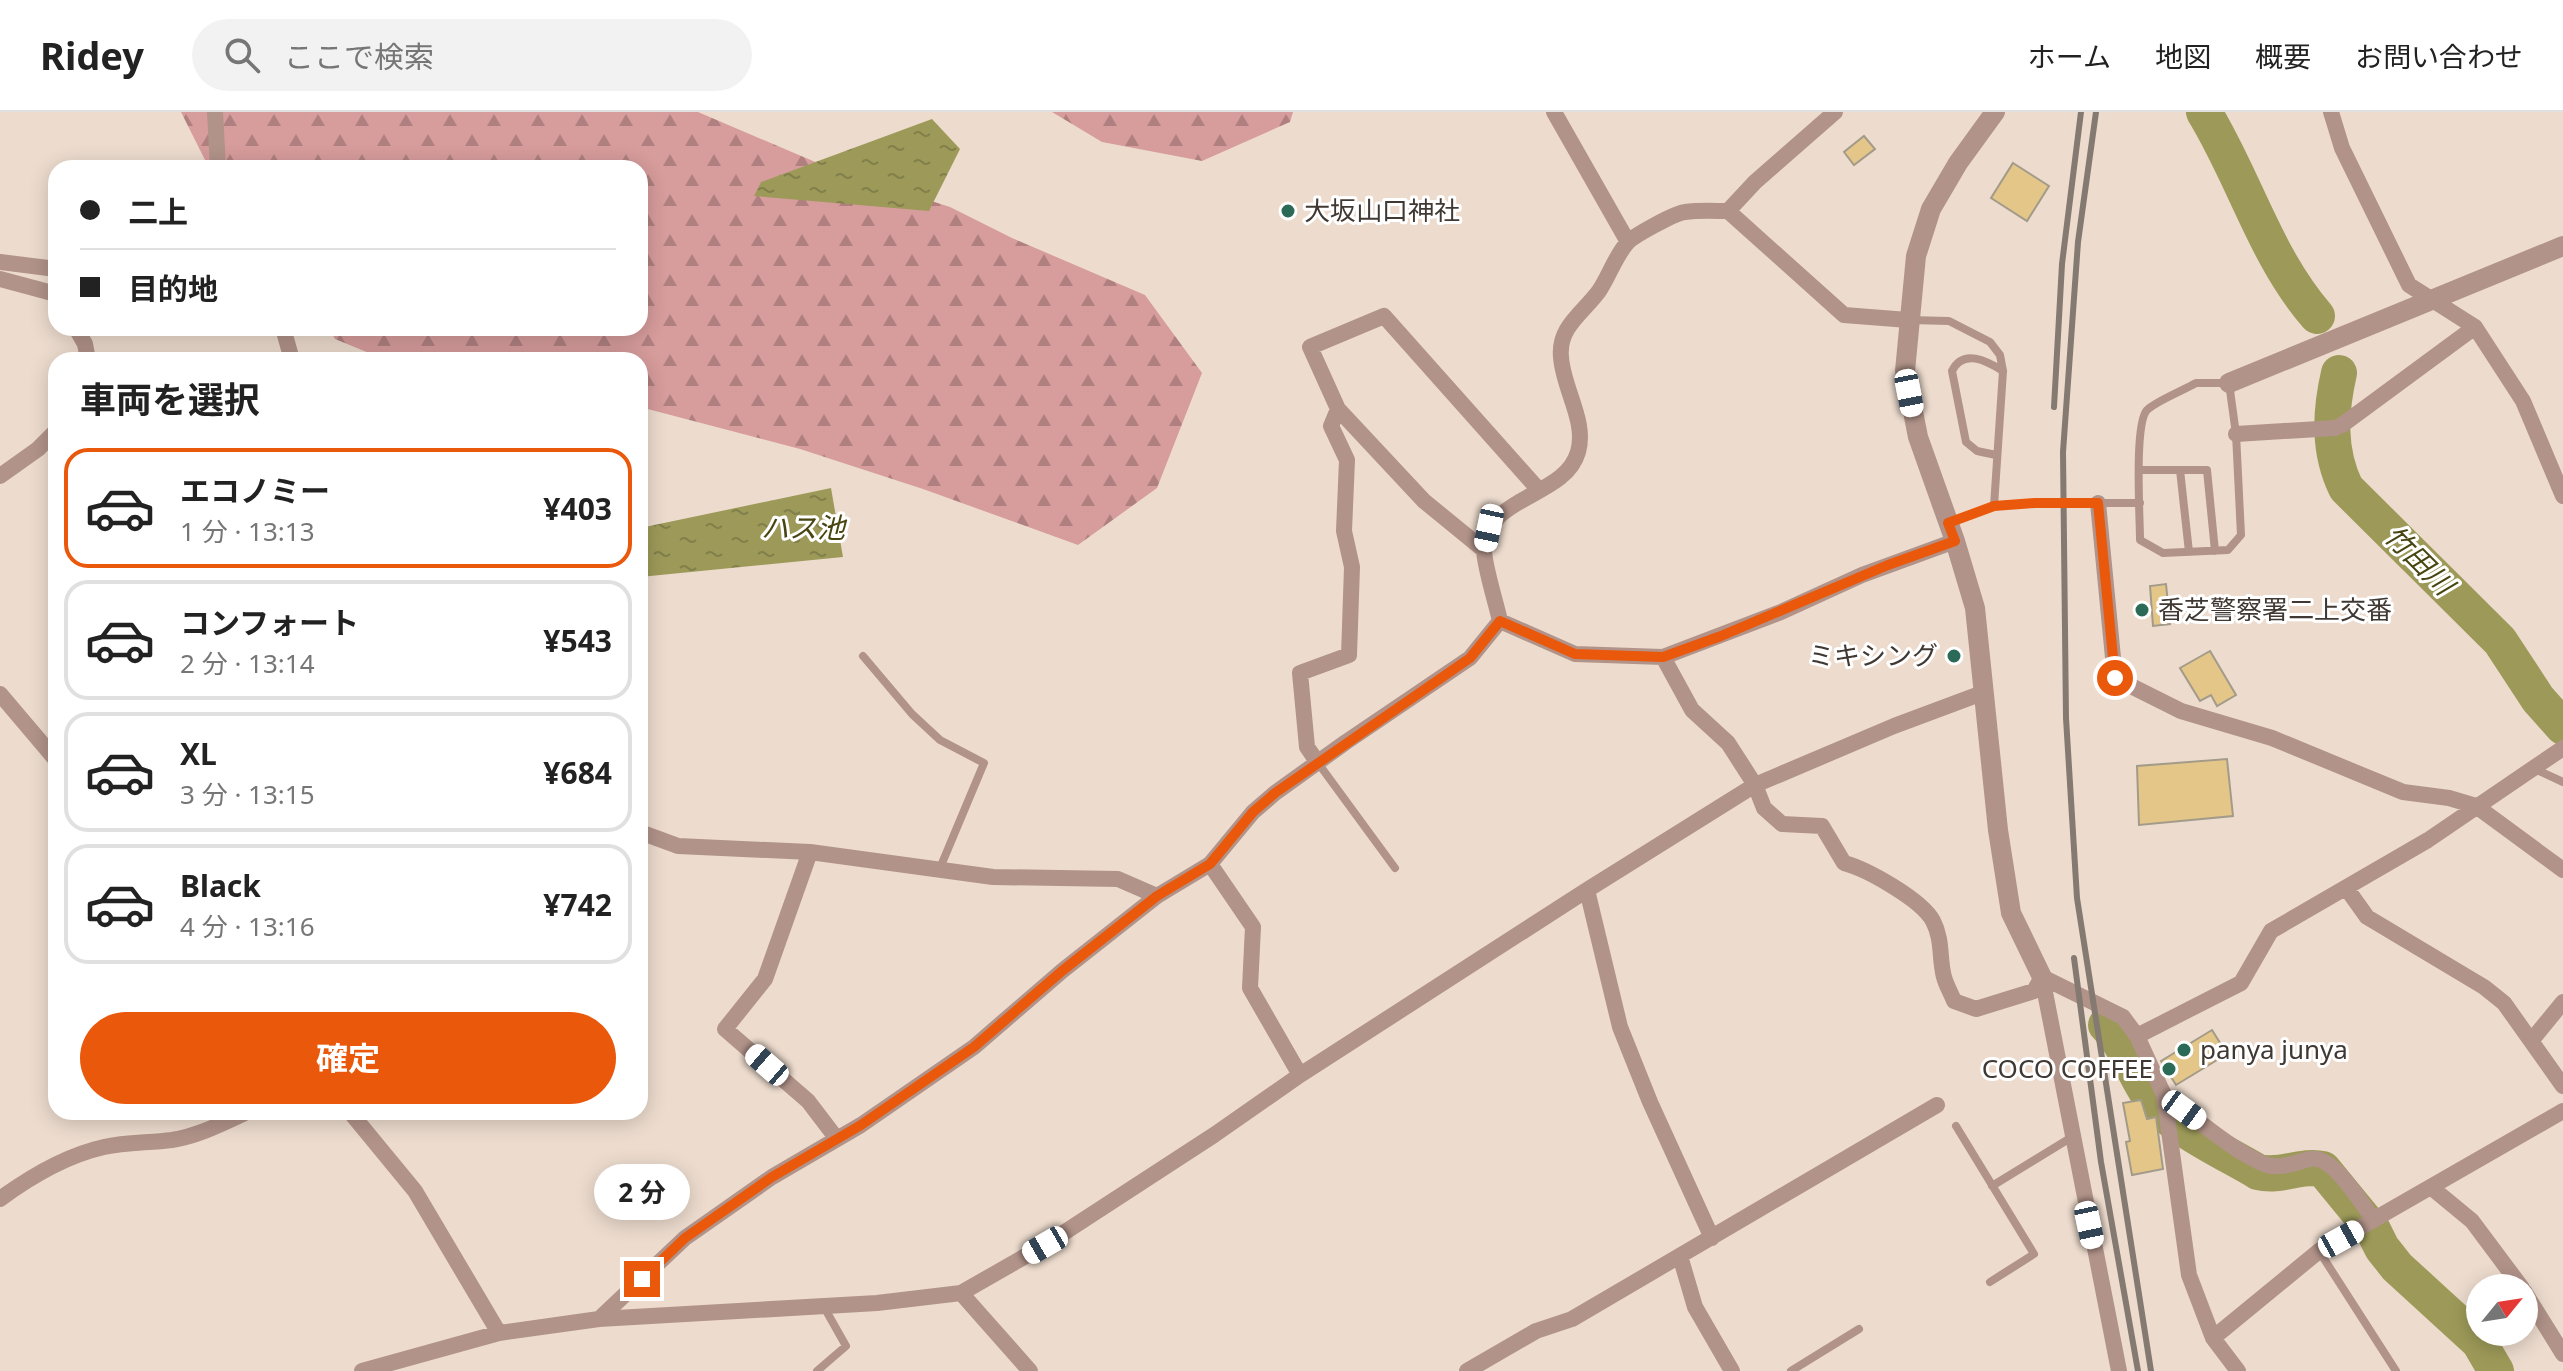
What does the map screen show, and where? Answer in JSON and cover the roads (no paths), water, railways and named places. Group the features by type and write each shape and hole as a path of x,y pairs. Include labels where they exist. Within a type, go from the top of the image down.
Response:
{"street":[{"path":"215,112 218,160"},
{"path":"1554,112 1628,242"},
{"path":"1728,211 1755,182 1835,112"},
{"path":"1995,112 1958,163 1931,209 1916,256 1905,371 1918,437 1975,608 1998,830 2011,913 2042,977 2119,1371"},
{"path":"2331,112 2342,148 2409,285 2475,327 2523,401 2561,486"},
{"path":"1500,621 1484,550 1489,528 1515,503 1559,479 1578,453 1580,430 1565,382 1560,356 1562,338 1598,291 1628,242 1682,212 1728,211 1844,315 1908,320"},
{"path":"2229,383 2563,246"},
{"path":"0,262 48,268"},
{"path":"0,279 48,292"},
{"path":"1484,550 1424,501 1338,409 1310,347 1384,316 1539,490"},
{"path":"2236,434 2329,428 2475,327"},
{"path":"1318,763 1307,747 1300,673 1349,655 1352,567 1344,531 1347,460 1331,426 1338,409"},
{"path":"0,476 48,439"},
{"path":"2098,503 2115,678 2181,711 2272,738 2403,792 2449,798 2476,806 2563,870"},
{"path":"1500,621 1575,654 1663,657 1769,617 1952,532"},
{"path":"599,1319 685,1238 772,1177 837,1139 974,1047 1062,971 1157,896 1210,864 1253,812 1470,658 1500,621"},
{"path":"1663,657 1692,710 1728,743 1755,785 1764,808 1782,824 1822,826 1844,863 1865,868 1888,882 1932,919 1941,944 1943,976 1954,1001 1976,1009 2034,991 2042,977"},
{"path":"362,1371 499,1333 599,1319 823,1306 961,1293 1045,1245 1300,1075 1755,785 1894,726 1985,692"},
{"path":"0,694 48,751"},
{"path":"2137,1036 2241,983 2271,931 2428,840 2563,748"},
{"path":"648,835 678,846 810,852 993,877 1118,879 1157,896"},
{"path":"810,852 765,979 725,1029 808,1101 837,1139"},
{"path":"1210,864 1253,927 1250,988 1300,1075"},
{"path":"2347,889 2367,917 2484,987 2504,1003 2563,1086"},
{"path":"1587,890 1620,1027 1650,1102 1712,1238"},
{"path":"2042,977 2123,1017 2137,1036 2166,1110 2189,1275 2213,1338 2238,1371"},
{"path":"2531,1041 2563,1002"},
{"path":"1467,1371 1536,1331 1572,1319 1937,1105"},
{"path":"2166,1110 2270,1166 2315,1157 2327,1161 2369,1223"},
{"path":"2213,1338 2319,1251 2563,1111"},
{"path":"0,1199 21,1184 87,1151 107,1146 174,1140 229,1120"},
{"path":"357,1120 415,1191 499,1333"},
{"path":"2432,1188 2472,1221 2511,1274"},
{"path":"1680,1256 1695,1307 1732,1371"},
{"path":"961,1293 1030,1371"},
{"path":"2538,1314 2563,1354"}],"lane":[{"path":"1908,320 1949,321 1990,342 2000,355 2003,371 1994,506"},
{"path":"1996,455 1977,451 1966,442 1952,371 1963,358 1983,359 2003,371"},
{"path":"2196,383 2229,383 2236,434 2241,535 2228,550 2163,553 2140,540 2142,421 2147,410 2196,383"},
{"path":"2139,470 2207,470 2215,551"},
{"path":"2180,470 2189,552"},
{"path":"1952,532 1994,506 2140,503"},
{"path":"863,656 912,714 940,740 984,763 940,868"},
{"path":"1318,763 1395,868"},
{"path":"2535,769 2563,782"},
{"path":"1956,1126 2034,1254 1990,1282"},
{"path":"1992,1186 2072,1137"},
{"path":"2319,1251 2396,1371"},
{"path":"817,1371 846,1346 823,1306"},
{"path":"1791,1371 1859,1329"}],"water":[{"path":"932,119 960,149 929,211 754,196 761,182"},
{"name":"ハス池","path":"831,488 843,557 648,576 648,526"}],"waterway":[{"name":"竹田川","path":"2204,112 2269,243 2299,293 2317,316"},
{"name":"竹田川","path":"2339,373 2332,431 2336,460 2346,488 2500,641 2538,699 2563,727"},
{"path":"2106,1025 2120,1043 2155,1104 2175,1123 2258,1172 2323,1169 2373,1230 2397,1267 2479,1342 2496,1371"}],"railway":[{"path":"2054,407 2062,264 2081,112"},
{"path":"2096,112 2078,242 2063,452 2066,718 2077,898 2151,1371"},
{"path":"2074,958 2101,1162 2138,1371"}],"place":[{"name":"大坂山口神社","path":"1288,211"},
{"name":"香芝警察署二上交番","path":"2142,610"},
{"name":"ミキシング","path":"1954,656"},
{"name":"panya junya","path":"2184,1050"},
{"name":"COCO COFFEE","path":"2169,1069"}]}
